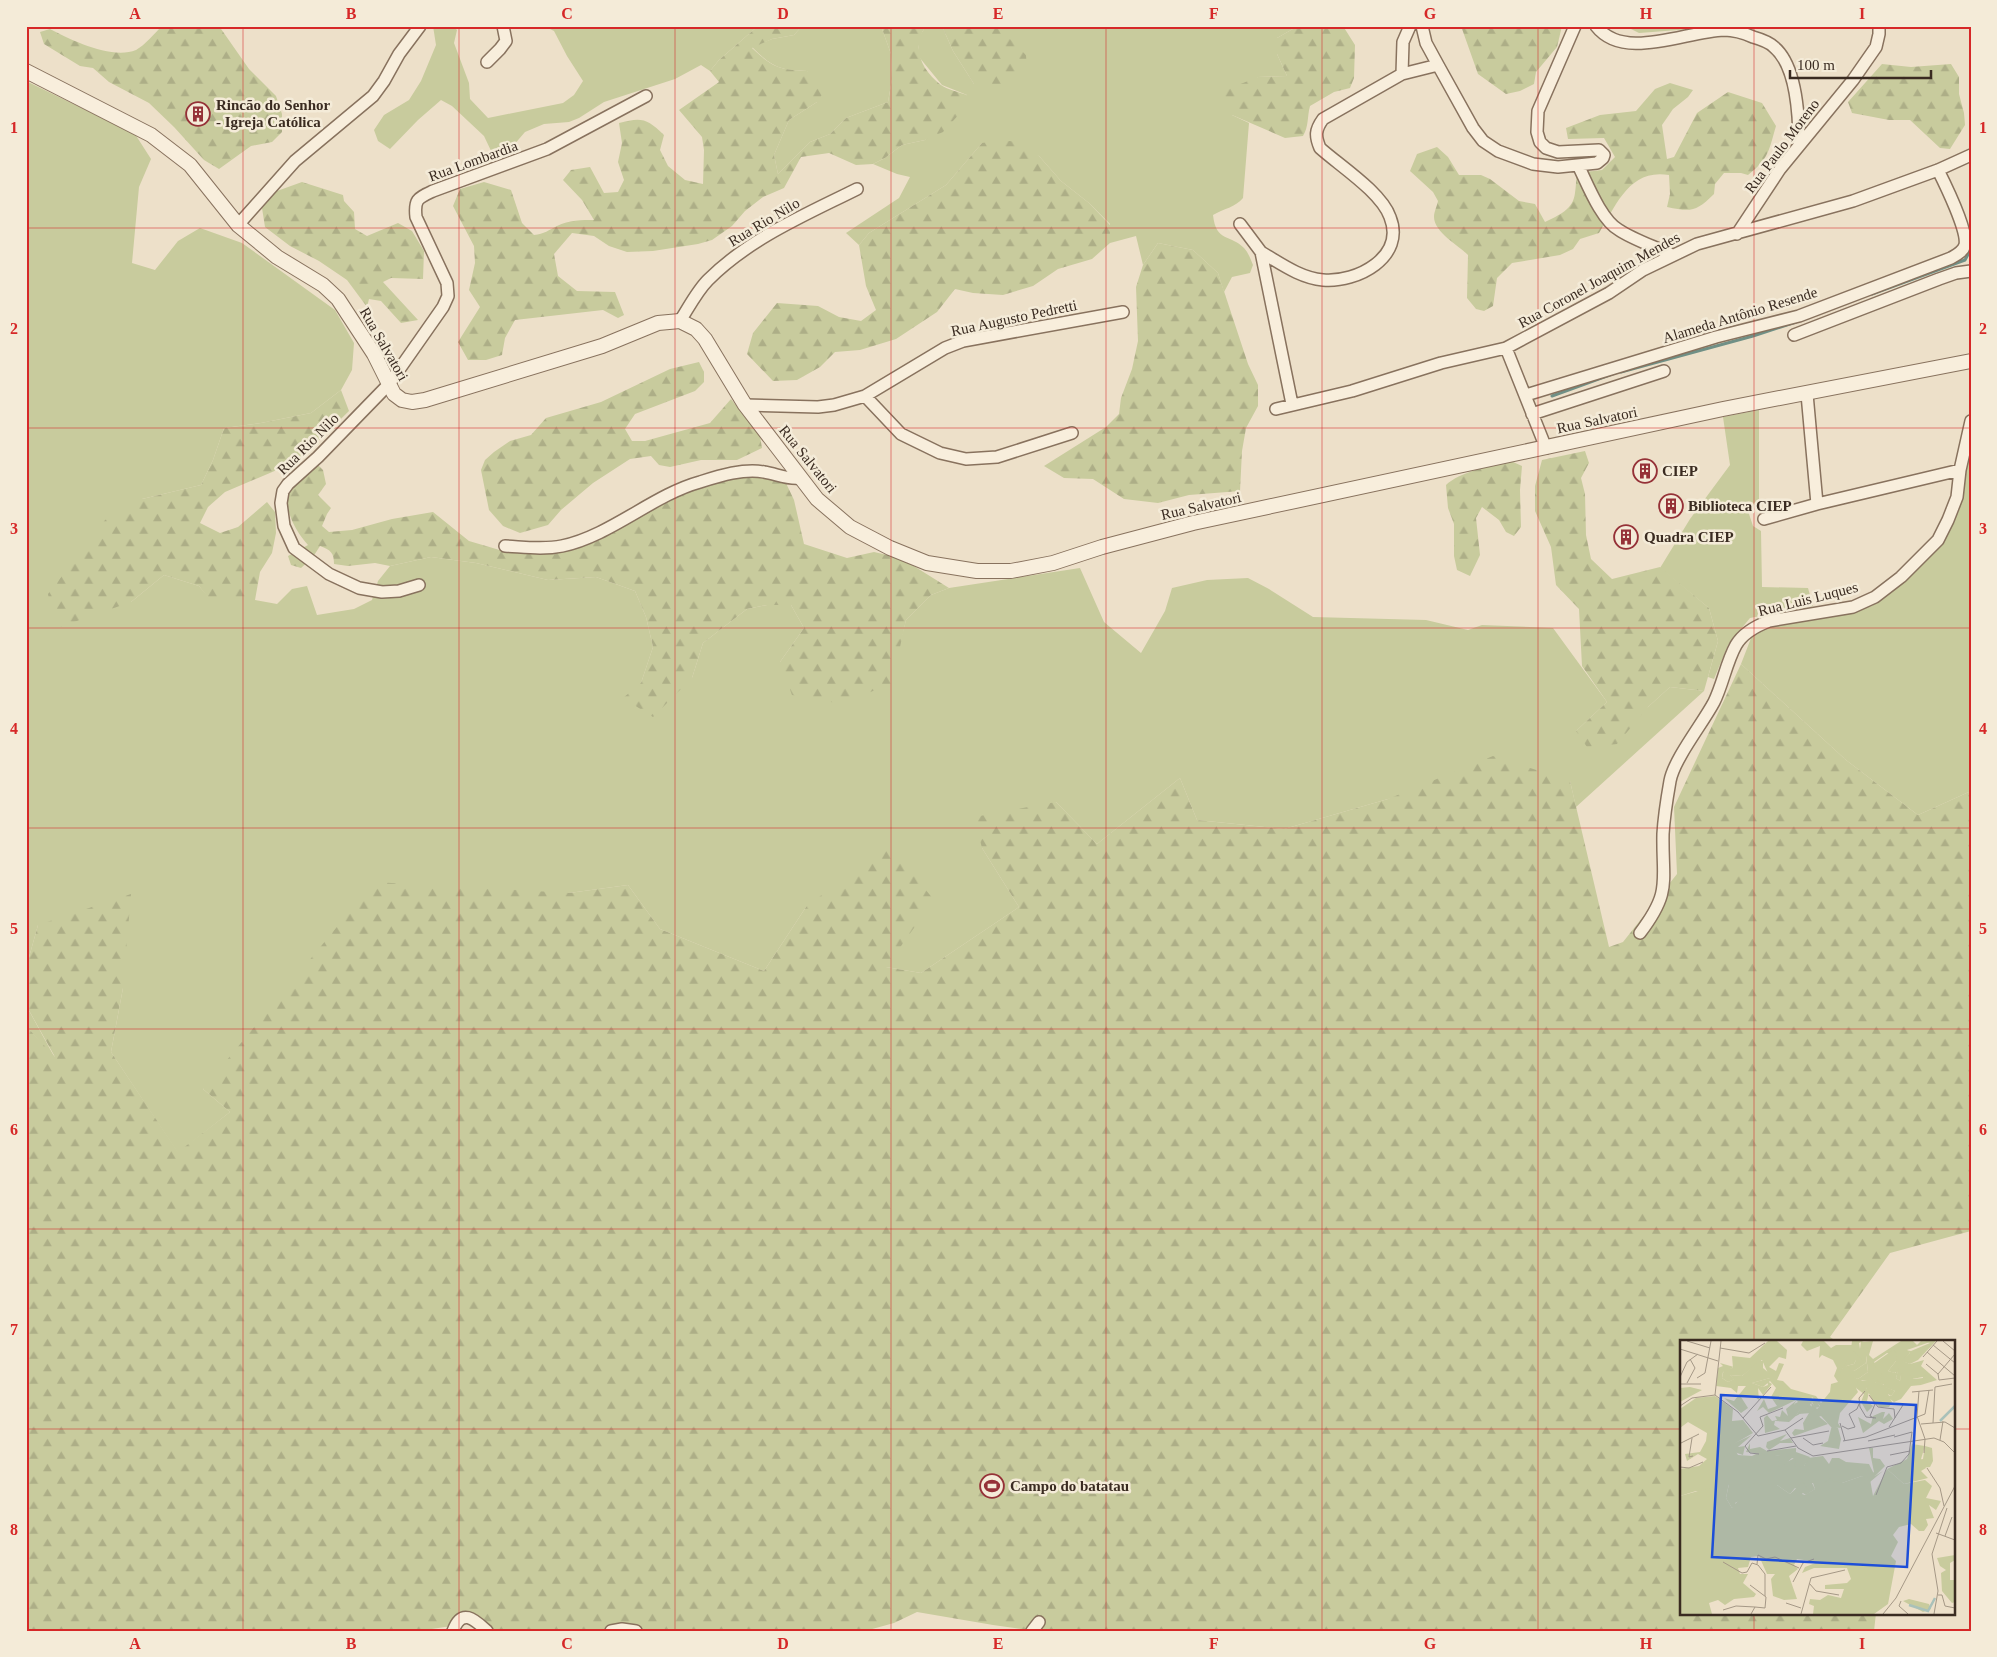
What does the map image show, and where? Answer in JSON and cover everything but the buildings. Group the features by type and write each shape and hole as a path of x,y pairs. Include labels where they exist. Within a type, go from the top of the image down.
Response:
{"street":[{"path":"238,225 295,161 373,96 399,54 420,26"},
{"path":"487,62 506,41 503,26"},
{"path":"1402,74 1403,42 1410,26"},
{"path":"1422,26 1426,43 1472,128 1483,141 1498,151 1533,164 1558,167 1596,163 1604,155 1599,150 1558,152 1546,148 1540,142 1537,132 1538,111 1575,26"},
{"path":"1596,26 1614,41 1629,44 1725,30 1743,33 1774,46 1783,57 1791,74 1799,123 1799,145"},
{"name":"Rua Paulo Moreno","path":"1737,234 1775,176 1853,80 1876,47 1879,26"},
{"path":"1240,224 1261,252 1299,274 1323,280 1351,276 1379,264 1390,250 1394,233 1390,216 1374,193 1320,148 1316,138 1317,127 1323,119 1402,74 1438,65"},
{"name":"Rua Salvatori","path":"26,71 151,136 190,165 238,225 277,258 323,285 338,299 374,354 394,394 402,400 412,402 425,400 602,346 658,323 680,321 696,329 705,339 745,405 817,499 850,526 890,548 928,563 977,572 1011,571 1053,563 1102,547 1193,523 1723,409 1971,361"},
{"name":"Rua Lombardia","path":"389,384 448,296 447,283 416,217 415,205 419,198 433,191 547,149 646,96"},
{"name":"Rua Coronel Joaquim Mendes","path":"1276,409 1352,391 1441,363 1506,348 1609,293 1642,270 1697,244 1853,201 1938,170 1971,154"},
{"path":"1578,165 1598,205 1618,230 1672,255"},
{"name":"Alameda Antônio Resende","path":"1526,395 1716,337 1799,316 1951,258 1961,251 1965,245 1965,238 1956,209 1938,170"},
{"name":"Rua Rio Nilo","path":"680,321 707,281 740,252 783,226 857,189"},
{"path":"1261,252 1292,404"},
{"path":"1794,335 1956,273 1971,271"},
{"name":"Rua Augusto Pedretti","path":"745,405 818,407 834,405 865,396 945,348 963,341 1123,312"},
{"path":"1506,348 1546,448"},
{"path":"1532,414 1664,372"},
{"name":"Rua Rio Nilo","path":"389,384 318,457 288,484 283,491 280,502 284,526 294,548 329,574 359,588 382,592 399,591 419,585"},
{"path":"1807,394 1817,504"},
{"path":"865,396 901,434 940,453 966,459 997,457 1024,450 1072,433"},
{"name":"Rua Luis Luques","path":"1640,933 1652,917 1660,901 1664,884 1663,833 1670,778 1715,700 1736,645 1746,634 1762,623 1853,607 1875,597 1901,577 1938,540 1957,498 1960,470 1971,421"},
{"path":"1764,519 1817,504 1960,470"},
{"path":"505,546 542,549 562,546 586,538 698,482 736,473 763,472 785,478 801,478"},
{"path":"453,1631 463,1618 468,1617 487,1631"},
{"path":"611,1631 622,1629 636,1631"}],"green space":[{"name":"Rincão do Senhor - Igreja Católica","path":"162,26 219,26 249,69 276,96 282,114 282,132 272,142 251,146 219,169 204,160 149,103 109,82 93,68 80,66 44,44 40,32 50,29 104,51 126,52 139,48"},
{"path":"433,26 453,26 457,30 454,43 469,83 470,99 488,118 563,103 574,95 583,81 554,31 544,26 758,26 719,60 710,71 701,65 675,79 604,102 569,122 544,124 525,132 506,154 493,155 484,136 452,106 441,100 418,120 390,149 378,141 374,130 384,115 409,100 421,81 436,45"},
{"path":"758,26 802,26 794,35 772,39 752,48 776,66 789,70 807,71 824,92 817,102 789,120 774,155 778,174 810,142 830,134 846,118 888,102 892,79 891,54 881,26 926,26 919,42 920,58 928,72 941,85 967,95 962,111 943,132 925,140 902,145 885,158 873,164 856,165 829,153 801,157 784,188 763,197 745,211 732,226 712,240 653,251 627,252 609,246 594,236 572,233 554,254 558,276 577,291 615,292 624,315 618,318 603,310 515,320 505,338 502,355 486,360 468,360 458,342 480,307 469,290 475,263 474,246 453,206 460,189 484,182 511,190 522,223 534,235 544,233 566,223 594,220 582,200 563,180 571,170 590,167 604,193 618,192 624,180 618,162 622,143 619,123 633,120 648,122 664,135 660,150 668,166 685,180 703,184 704,150 702,137 679,110 719,82 710,71 719,60"},
{"path":"802,26 881,26 891,54 892,79 888,102 846,118 830,134 810,142 778,174 774,155 789,120 817,102 807,71 789,70 776,66 752,47 772,39 794,35"},
{"path":"926,26 942,26 953,51 974,84 999,29 997,26 1024,26 1027,29 1033,26 1298,26 1277,38 1277,54 1287,76 1258,77 1232,115 1249,123 1243,198 1233,206 1213,215 1217,230 1225,237 1239,244 1247,252 1253,265 1250,273 1232,277 1224,292 1218,273 1193,250 1158,243 1143,265 1136,236 1110,243 1110,224 1089,203 1061,181 1039,156 982,143 946,185 869,233 859,245 846,233 899,198 910,177 873,164 885,158 902,145 925,140 967,95 942,85 919,57 919,37"},
{"path":"942,26 997,26 1026,55 1027,70 1014,82 990,91 974,84 953,51"},
{"path":"1298,26 1343,26 1355,45 1354,78 1350,88 1334,92 1310,106 1303,136 1285,138 1232,115 1224,103 1223,91 1258,77 1287,76 1277,54 1277,38"},
{"path":"1461,26 1562,26 1557,47 1536,72 1534,84 1520,91 1506,94 1478,74"},
{"path":"1625,26 1731,26 1639,33"},
{"path":"1882,64 1911,67 1951,64 1959,77 1959,94 1965,125 1950,149 1940,148 1910,120 1889,120 1852,113 1848,102"},
{"path":"26,81 135,134 151,159 139,187 132,263 155,270 178,241 200,228 242,243 335,310 354,343 352,370 341,390 311,413 224,428 213,460 201,485 142,499 131,602 164,575 199,586 211,600 255,600 277,604 292,589 307,586 317,615 354,609 372,600 378,581 390,566 431,557 476,563 548,580 596,577 635,591 646,617 653,647 641,683 692,678 703,643 747,609 767,605 791,605 804,628 780,662 899,647 906,620 931,595 949,588 1080,568 1104,622 1141,653 1165,611 1172,588 1207,580 1248,578 1313,617 1426,620 1468,630 1482,625 1553,628 1607,702 1576,731 1648,707 1670,687 1704,691 1576,807 1570,781 1388,799 1284,829 1197,820 1180,778 1097,844 1056,802 982,848 1019,907 921,973 886,967 806,907 764,971 660,929 628,885 569,893 203,1089 230,1112 178,1153 111,1052 123,988 38,925 26,968"},
{"path":"1670,83 1693,90 1688,97 1673,109 1662,125 1667,159 1674,157 1697,113 1728,92 1762,103 1776,126 1770,148 1760,164 1748,175 1724,173 1715,184 1714,194 1698,207 1688,210 1667,207 1670,194 1669,175 1655,174 1644,177 1625,191 1599,233 1580,239 1573,249 1560,255 1512,263 1497,278 1493,306 1484,311 1476,309 1467,298 1468,255 1438,228 1435,223 1434,213 1438,201 1433,192 1410,171 1417,154 1437,147 1448,157 1459,175 1481,175 1490,179 1519,201 1535,204 1545,222 1565,211 1571,204 1574,199 1577,173 1602,170 1615,157 1604,138 1568,139 1566,128 1600,115 1636,111 1655,89"},
{"path":"1000,140 1019,142 1039,156 1061,181 1089,203 1110,225 1110,243 1092,259 1058,269 1033,286 1003,295 973,293 955,289 937,312 896,339 860,350 835,352 820,367 797,380 773,381 747,354 753,333 777,303 818,306 839,317 861,321 876,310 866,286 859,245 869,233 946,185 982,143"},
{"path":"302,182 343,195 344,201 354,212 355,229 367,236 398,223 412,231 424,251 423,279 391,278 383,282 418,320 401,323 381,301 369,299 367,307 347,280 319,261 290,246 265,227 262,208 277,191"},
{"path":"1158,243 1193,250 1218,273 1248,364 1258,385 1258,406 1246,428 1242,451 1240,491 1189,495 1158,503 1124,499 1093,479 1064,478 1044,466 1106,427 1119,414 1121,398 1132,369 1138,341 1136,287 1143,265"},
{"path":"699,362 704,372 704,382 695,391 635,414 625,429 632,441 645,441 710,423 731,399 760,436 762,448 737,460 701,460 670,467 659,465 651,456 630,459 593,483 561,510 548,525 520,533 503,526 489,510 481,470 485,460 494,452 510,441 531,435 546,418 601,402 670,369"},
{"path":"341,390 349,411 298,461 225,492 208,507 200,523 220,533 238,527 267,502 275,512 276,533 272,553 260,572 255,600 210,600 199,586 164,575 131,602 54,629 48,594 105,520 142,499 201,485 213,460 224,428 311,413"},
{"path":"1759,410 1759,504 1748,511 1753,526 1761,531 1762,587 1808,588 1813,606 1750,618 1728,645 1714,679 1708,677 1718,641 1709,608 1660,568 1690,519 1730,465 1723,417"},
{"path":"1971,432 1971,791 1918,815 1846,760 1741,664 1753,633 1763,627 1835,615 1872,606 1906,578 1935,550 1959,511"},
{"path":"1585,451 1589,463 1581,478 1585,494 1586,535 1591,559 1612,579 1660,567 1709,608 1718,641 1704,691 1670,687 1648,707 1617,744 1587,747 1576,731 1607,702 1582,666 1579,609 1556,585 1551,547 1535,511 1535,486 1542,460"},
{"path":"1511,461 1522,466 1520,490 1521,527 1514,536 1506,532 1499,520 1482,507 1476,518 1480,555 1470,576 1457,570 1454,556 1454,524 1448,508 1446,485 1467,473"},
{"path":"317,464 323,470 326,484 318,495 331,508 322,526 329,532 352,530 392,519 433,512 469,541 503,551 572,544 605,537 666,499 713,483 753,475 785,481 794,500 804,544 847,558 874,552 901,558 949,588 931,595 906,620 892,683 842,704 792,695 780,662 804,628 791,605 767,605 747,609 703,643 692,678 653,717 623,698 641,683 653,647 646,617 635,591 596,577 548,580 476,563 431,557 390,566 375,563 348,566 334,564 331,552 320,546 313,557 301,568 291,565 288,556 308,545 299,534 292,520 289,513 288,499 295,485"},
{"path":"1741,664 1846,760 1918,815 1971,791 1971,1231 1890,1253 1830,1337 1834,1340 1680,1340 1680,1614 1876,1614 1874,1631 1036,1631 917,1612 894,1623 865,1631 482,1631 477,1622 419,1631 26,1631 26,1026 55,1057 26,1005 26,968 38,925 131,894 123,988 111,1052 178,1152 230,1112 203,1089 374,882 569,893 628,885 660,929 764,971 806,907 888,844 934,900 886,967 921,973 1019,907 982,848 974,817 1056,802 1097,844 1180,778 1197,820 1284,829 1388,799 1493,756 1570,781 1609,947 1623,942 1677,874 1674,807"},
{"path":"26,1005 56,1060 26,1026"}],"waterway":[{"path":"1872,294 1965,260 1971,249"},
{"path":"1621,372 1753,336 1796,322"},
{"path":"1552,396 1615,373"}],"place":[{"name":"Rincão do Senhor - Igreja Católica","path":"198,114"},
{"name":"CIEP","path":"1645,471"},
{"name":"Biblioteca CIEP","path":"1671,506"},
{"name":"Quadra CIEP","path":"1626,537"},
{"name":"Campo do batatau","path":"992,1486"}]}
